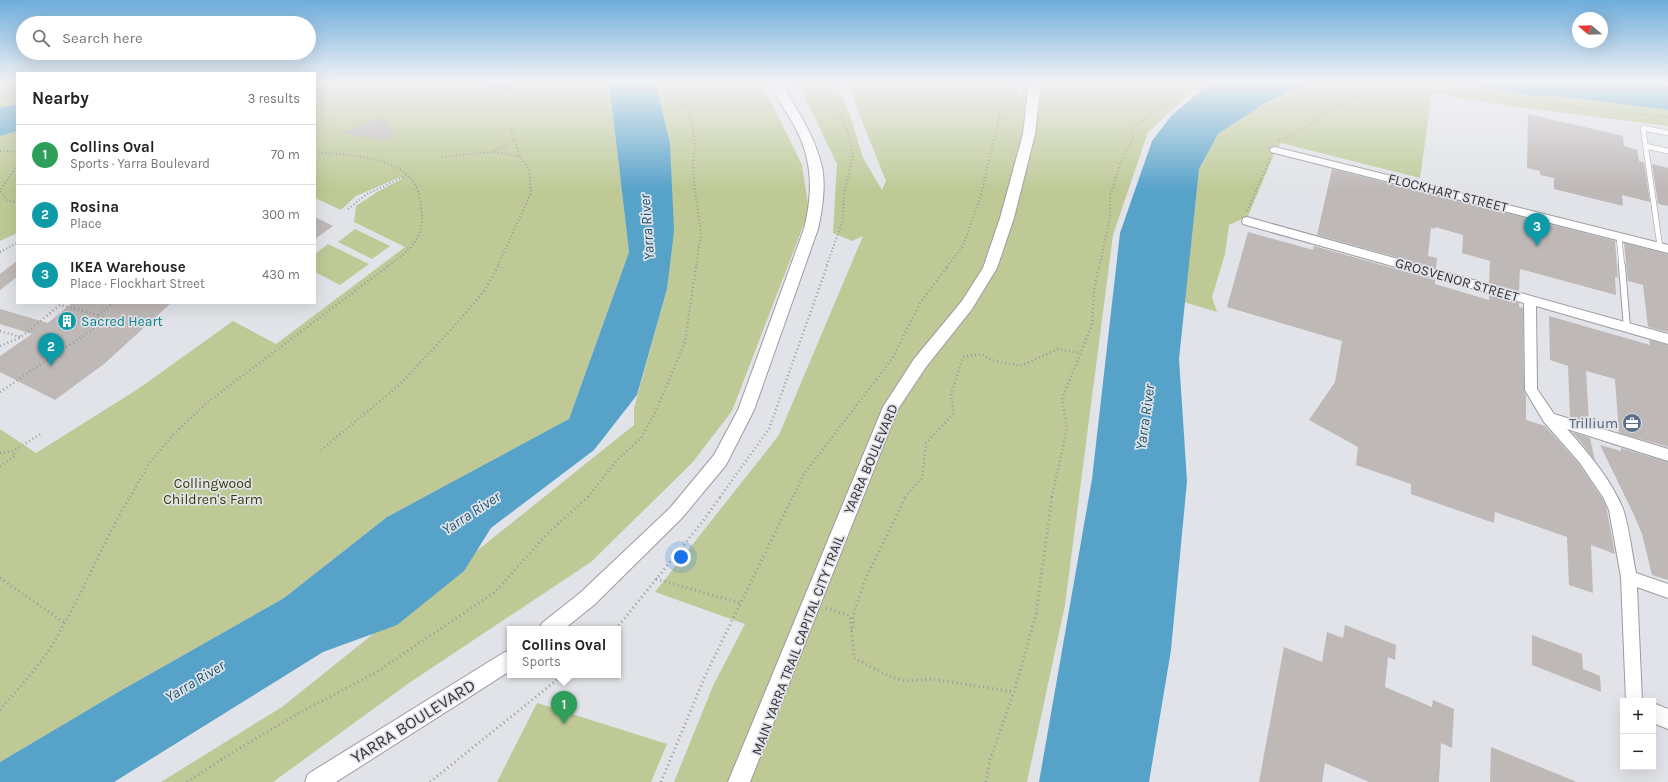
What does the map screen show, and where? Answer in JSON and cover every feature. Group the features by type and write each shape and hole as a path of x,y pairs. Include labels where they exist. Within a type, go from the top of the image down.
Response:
{"street":[{"path":"553,626 587,599 676,513 720,460 746,410 811,229 816,207 816,168 802,129 796,117"},
{"name":"YARRA BOULEVARD","path":"739,782 891,407 920,363 966,305 990,268 1007,218 1029,134 1031,117"},
{"name":"FLOCKHART STREET","path":"1275,150 1664,248"},
{"name":"GROSVENOR STREET","path":"1246,221 1668,339"},
{"path":"1530,301 1531,390 1549,418 1585,460 1608,493 1616,510 1629,577 1634,698"},
{"path":"1549,418 1668,455"},
{"path":"1629,577 1668,591"},
{"name":"YARRA BOULEVARD","path":"316,782 507,662"},
{"path":"1656,714 1668,719"}],"lane":[{"path":"1664,248 1643,128 1668,133"},
{"path":"1645,146 1668,151"},
{"path":"1619,237 1627,328"}],"path":[{"path":"187,782 230,754 299,713 374,673 495,592 546,536 586,500 618,459 641,438 656,414 685,342 701,234 693,164 696,146 691,117"},
{"path":"662,782 705,676 804,474 892,359 920,303 963,246 981,195 999,117"},
{"path":"986,782 990,759 1014,692 1036,614 1050,503 1067,428 1062,399 1092,325 1094,290 1110,217 1110,196 1123,156 1134,139 1132,131 1148,117"},
{"path":"1246,221 1248,209 1264,168 1279,140 1297,133 1320,117"},
{"path":"320,450 398,386 449,332 485,290 531,193 529,169 520,157 510,128"},
{"path":"442,157 489,152 500,149 510,143 513,139"},
{"path":"0,151 13,151 16,152"},
{"path":"0,710 39,664 65,623 136,484 150,462 174,434 209,401 392,263 417,241 424,224 423,214 417,189 406,176 388,165 371,160 316,152"},
{"path":"489,152 504,153 520,157"},
{"path":"16,166 0,191 2,197 6,200 16,203"},
{"path":"348,209 356,201 406,176"},
{"path":"0,252 16,244"},
{"path":"98,315 112,304"},
{"path":"0,346 20,337 60,305 108,319 0,392"},
{"path":"0,331 20,337"},
{"path":"851,629 854,629 853,616 864,580 903,499 922,478 926,443 954,413 951,395 963,357 981,354 992,360 1020,366 1058,349 1080,353"},
{"path":"0,453 14,451 42,432"},
{"path":"0,466 15,456 14,451"},
{"path":"0,578 65,623"},
{"path":"656,579 740,603"},
{"path":"824,607 850,616 854,658 868,663 882,673 902,681 929,679 966,683 1014,692"},
{"path":"430,782 559,678"}],"green space":[{"name":"Collingwood Children's Farm","path":"316,117 613,117 629,252 569,419 387,517 284,598 120,691 0,762 0,429 36,453 138,389 233,321 276,344 405,247 354,222 356,206 377,192 404,178 398,178 356,196 341,210 316,198"},
{"path":"664,117 779,117 802,165 809,211 732,411 692,463 591,562 409,683 273,782 161,782 282,707 634,425 634,408 667,289 670,143"},
{"path":"815,117 851,117 863,158 882,190 886,181 861,117 1164,117 1148,132 1113,235 1065,605 1027,782 674,782 713,686 745,624 655,592 779,435 863,236 852,241 833,233 837,164"},
{"path":"1243,117 1429,117 1420,178 1281,143 1275,152 1248,216 1229,225 1225,254 1212,297 1217,312 1184,302 1199,169 1218,134"},
{"path":"1600,117 1668,117 1668,126"},
{"path":"16,131 16,233 0,241 0,136"},
{"path":"355,229 390,246 372,259 338,242"},
{"path":"328,244 369,264 340,285 316,273 316,253"},
{"path":"537,703 667,744 651,782 497,782"}],"water":[{"path":"0,117 16,117 16,131 0,136"},
{"name":"Yarra River","path":"613,117 664,117 670,143 674,231 667,289 637,395 594,450 491,528 464,571 397,625 323,652 114,782 0,782 0,762 120,691 284,598 387,517 569,419 629,252"},
{"name":"Yarra River","path":"1170,117 1243,117 1218,134 1199,169 1179,359 1187,481 1171,650 1149,782 1039,782 1092,479 1120,233 1152,141"}],"building":[{"path":"1528,117 1543,117 1623,136 1624,146 1637,150 1639,161 1644,162 1650,202 1622,195 1623,206 1554,189 1554,178 1540,175 1540,171 1527,168"},
{"path":"382,118 395,133 386,141 341,133"},
{"path":"1652,164 1668,168 1668,206 1658,204"},
{"path":"1332,169 1615,241 1618,278 1615,277 1616,295 1520,269 1519,291 1489,283 1490,261 1462,253 1463,235 1435,227 1435,229 1431,228 1428,256 1437,258 1436,268 1317,235"},
{"path":"316,218 333,226 316,238"},
{"path":"1248,232 1313,250 1314,246 1435,280 1435,284 1489,300 1489,295 1519,303 1519,307 1523,308 1526,420 1545,426 1579,464 1606,506 1615,554 1591,545 1593,593 1569,585 1567,537 1495,512 1494,523 1411,494 1411,484 1356,465 1358,447 1309,420 1335,382 1342,341 1227,307"},
{"path":"1624,243 1668,254 1668,332 1648,327 1643,285 1628,281"},
{"path":"16,262 16,278 0,290 0,274"},
{"path":"71,304 170,304 104,364 55,400 0,372 0,356 32,334 0,324 0,309 48,323"},
{"path":"1549,316 1650,345 1649,340 1668,345 1668,447 1619,433 1615,379 1586,371 1589,423 1570,417 1568,366 1550,360"},
{"path":"1572,432 1590,438 1595,461 1584,446"},
{"path":"1600,445 1621,451 1621,448 1668,462 1668,580 1652,575 1642,534"},
{"path":"1345,625 1396,645 1395,660 1388,657 1385,687 1432,707 1433,700 1454,709 1452,748 1441,743 1439,782 1369,782 1325,763 1322,782 1259,782 1284,647 1322,662 1327,632 1343,638"},
{"path":"1532,635 1582,654 1583,669 1600,676 1601,692 1532,665"},
{"path":"1491,747 1577,782 1490,782"}],"place":[{"name":"IKEA Warehouse","path":"1537,246"},
{"name":"Sacred Heart","path":"67,321"},
{"name":"Rosina","path":"51,366"},
{"name":"Trillium","path":"1632,423"},
{"name":"Collins Oval","path":"564,724"}]}
